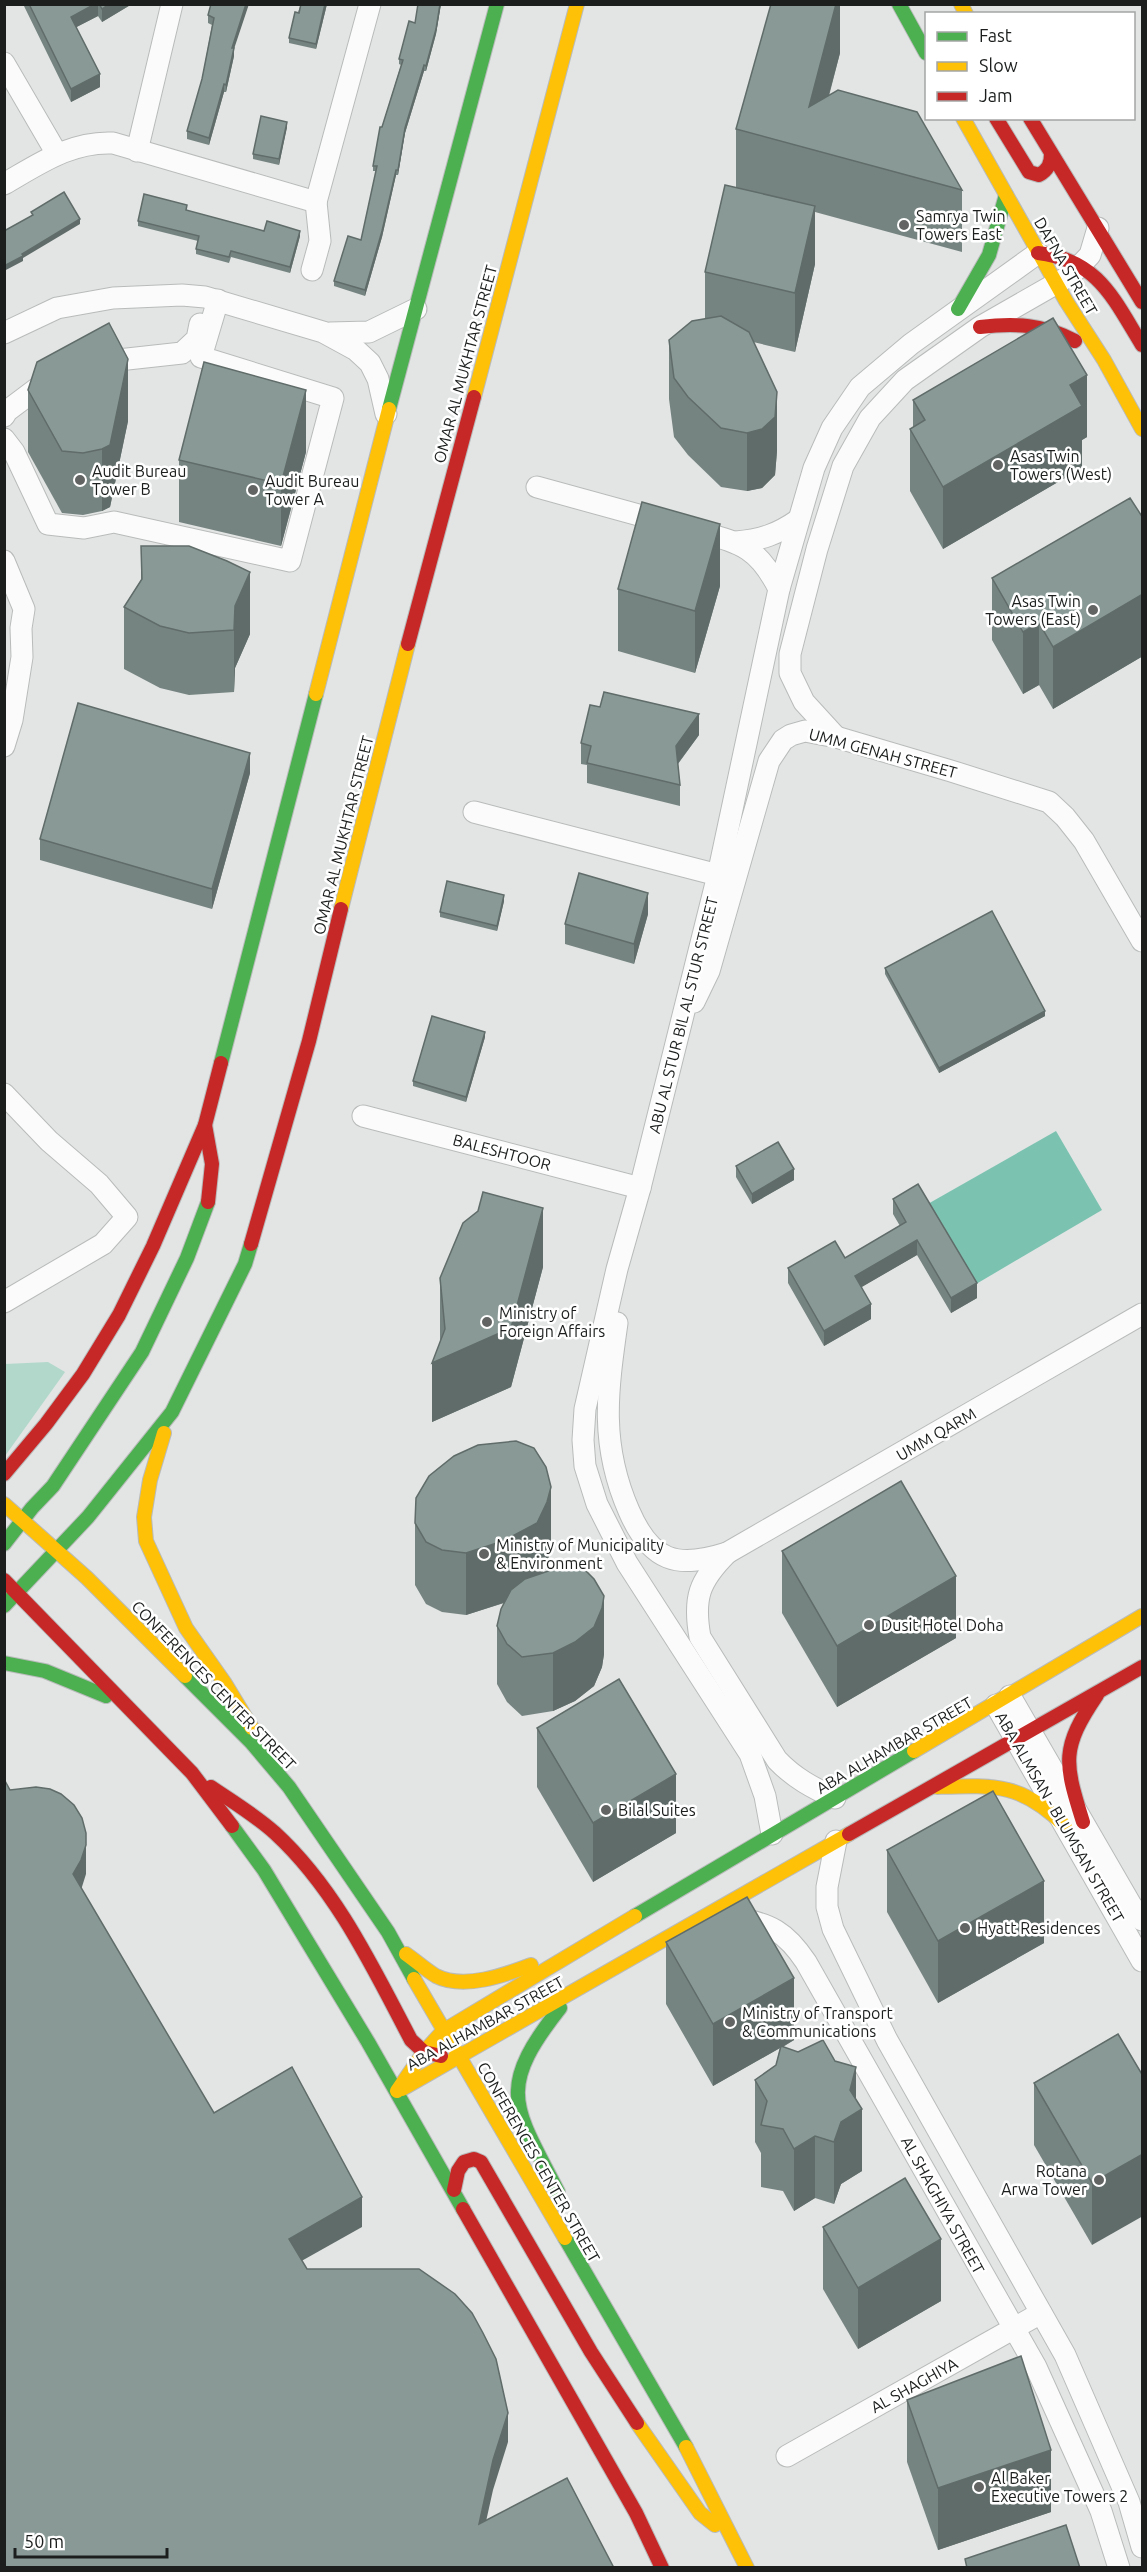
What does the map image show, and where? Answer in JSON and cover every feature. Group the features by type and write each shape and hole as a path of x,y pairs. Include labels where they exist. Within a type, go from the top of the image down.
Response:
{"street":[{"path":"137,152 172,4"},
{"path":"312,270 320,241 316,202 370,4"},
{"path":"4,1474 46,1424 83,1374 119,1315 153,1246 205,1125 387,414 497,4"},
{"name":"OMAR AL MUKHTAR STREET","path":"4,1606 57,1552 172,1412 245,1264 309,1041 372,783 576,4"},
{"path":"899,4 925,50"},
{"path":"4,63 57,154"},
{"name":"DAFNA STREET","path":"964,120 1038,253 1104,360 1143,429"},
{"path":"997,120 1029,172 1039,175 1047,170 1051,154"},
{"path":"1030,120 1143,302"},
{"path":"4,184 57,154 96,142 113,144 316,202"},
{"path":"958,309 982,274 998,236 1006,195"},
{"path":"836,737 804,702 790,674 790,654 805,590 843,466 859,436 887,398 926,363 980,327 1056,284 1083,265 1090,255 1098,228"},
{"path":"1038,253 1059,255 1083,265 1101,281 1143,345"},
{"name":"ABU AL STUR BIL AL STUR STREET","path":"772,1834 765,1796 750,1754 627,1563 597,1504 585,1466 583,1440 585,1409 617,1269 640,1188 678,1028 718,875 779,589 814,468 832,428 860,387 958,309 1038,253"},
{"path":"4,333 57,309 113,298 182,295 212,298 323,332 356,350 370,363 378,379 387,414"},
{"path":"4,416 7,411 39,387 100,362 182,353 197,339 212,298"},
{"path":"4,439 14,452 48,524 84,528 114,522 290,561 333,398 201,357 212,298"},
{"path":"323,332 353,334 369,332 416,309"},
{"path":"980,327 1024,323 1043,327 1064,334 1104,360"},
{"path":"537,487 736,542 762,560 779,589"},
{"path":"736,542 766,538 781,532 798,519"},
{"path":"4,561 24,609 21,628 22,657 4,746"},
{"name":"UMM GENAH STREET","path":"678,1028 699,994 709,971 749,838 769,761 783,740 805,731 836,737 1029,794 1048,802 1065,817 1084,841 1143,941"},
{"path":"474,812 718,875"},
{"path":"4,1094 50,1141 99,1184 127,1217 103,1244 4,1302"},
{"name":"BALESHTOOR","path":"363,1116 640,1188"},
{"path":"4,1544 53,1486 81,1446 142,1352 163,1312 187,1258 208,1201 212,1164 205,1125"},
{"name":"UMM QARM","path":"617,1269 620,1297 608,1415 609,1447 618,1486 638,1531 649,1546 668,1558 687,1562 705,1560 727,1553 1143,1314"},
{"path":"172,1412 159,1443 150,1480 144,1517 146,1541 186,1628 224,1682 289,1787"},
{"name":"CONFERENCES CENTER STREET","path":"4,1504 87,1578 251,1742 289,1787 388,1932 443,2031 676,2430 736,2541 747,2568"},
{"name":"UMM QARM","path":"727,1553 710,1570 698,1599 697,1620 700,1637 777,1760 790,1774 802,1782 835,1798"},
{"path":"4,1581 192,1773 264,1870 454,2190 636,2513 662,2568"},
{"name":"ABA ALHAMBAR STREET","path":"397,2091 424,2052 443,2031 1143,1616"},
{"path":"4,1663 45,1671 120,1701"},
{"name":"ABA ALHAMBAR STREET","path":"397,2091 1143,1667"},
{"path":"1074,1824 1066,1755 1069,1741 1080,1718 1100,1690"},
{"name":"ABA ALMSAN - BLUMSAN STREET","path":"1003,1701 1074,1824 1143,1961"},
{"path":"192,1773 277,1834 308,1868 344,1922 411,2040 424,2052 459,2057"},
{"path":"934,1787 996,1785 1013,1789 1043,1804 1074,1824"},
{"name":"ABA ALMSAN - BLUMSAN STREET","path":"1074,1824 1143,1920"},
{"name":"AL SHAGHIYA STREET","path":"837,1841 827,1887 827,1907 833,1929 887,2040 1065,2355 1124,2491 1143,2547"},
{"name":"AL SHAGHIYA STREET","path":"698,1920 731,1918 752,1920 770,1925 795,1946 1036,2367 1097,2501 1119,2568"},
{"path":"388,1932 406,1954 438,1977 470,1982 499,1977 534,1964 558,1962"},
{"path":"567,2207 520,2115 515,2091 517,2074 524,2056 536,2036 571,1994"},
{"path":"454,2190 456,2173 462,2163 472,2159 482,2162 591,2352 642,2431 700,2513 736,2541"},
{"name":"AL SHAGHIYA","path":"787,2456 1041,2313"},
{"path":"630,2322 637,2347 638,2364"},
{"path":"1097,2501 1124,2491"}],"shaded area":[{"path":"1056,1131 1102,1210 971,1287 926,1205"},
{"path":"48,1362 65,1372 5,1456 5,1364"}],"building":[{"path":"29,4 95,4 71,17 100,74 71,89"},
{"path":"99,4 109,4 102,9"},
{"path":"211,4 246,4 232,48 234,48 226,85 224,84 209,138 187,131 202,79 214,18 208,15"},
{"path":"301,4 325,4 316,44 289,38 295,12 299,13"},
{"path":"418,4 440,4 436,29 405,128 398,170 396,170 365,290 334,281 348,236 361,240 377,166 373,166 380,127 382,127 403,60 399,59 409,21 415,23"},
{"path":"771,4 836,4 809,107 838,90 917,112 962,190 736,129"},
{"path":"261,116 287,122 279,159 253,154"},
{"path":"725,185 815,206 795,293 705,272"},
{"path":"64,192 80,219 4,266 4,231 33,215 31,212"},
{"path":"144,194 187,205 186,210 264,231 267,221 300,231 290,267 231,251 229,257 196,249 199,236 138,221"},
{"path":"721,316 749,332 777,392 775,417 762,429 747,433 721,428 688,397 674,378 669,340 692,321"},
{"path":"1053,318 1087,375 1070,385 1082,406 943,487 910,429 925,420 913,400"},
{"path":"109,323 128,359 110,445 83,453 62,451 28,390 37,362"},
{"path":"204,362 306,390 281,484 179,460"},
{"path":"1130,498 1143,518 1143,594 1053,647 1039,623 1023,632 992,578"},
{"path":"642,502 720,524 695,611 618,589"},
{"path":"141,546 189,546 250,572 235,606 234,630 189,633 160,626 124,607 142,579"},
{"path":"604,692 699,714 676,746 680,785 587,763 591,746 581,743 590,705 600,707"},
{"path":"78,703 250,753 212,889 40,839"},
{"path":"579,873 648,893 634,944 565,924"},
{"path":"447,881 504,895 497,926 440,912"},
{"path":"992,911 1045,1011 939,1068 885,968"},
{"path":"432,1016 485,1032 466,1097 413,1081"},
{"path":"778,1142 794,1169 752,1194 736,1166"},
{"path":"918,1184 977,1283 951,1298 917,1240 855,1276 871,1304 824,1331 788,1268 835,1241 845,1258 906,1222 893,1199"},
{"path":"483,1192 543,1208 511,1328 432,1363 445,1329 440,1278 463,1223 478,1211"},
{"path":"516,1441 534,1448 546,1467 551,1487 537,1523 503,1541 466,1553 442,1550 426,1542 415,1523 416,1498 429,1476 454,1456 478,1445"},
{"path":"901,1481 956,1576 837,1646 782,1551"},
{"path":"563,1566 584,1569 594,1579 604,1596 594,1627 575,1642 553,1653 522,1657 507,1644 497,1626 501,1609 511,1590 525,1579"},
{"path":"619,1679 676,1774 593,1823 537,1728"},
{"path":"4,1779 10,1790 36,1787 50,1789 61,1794 74,1805 82,1818 86,1845 73,1874 214,2113 292,2067 362,2197 289,2239 307,2269 419,2269 455,2294 472,2313 496,2359 508,2413 493,2460 479,2524 567,2478 614,2568 4,2568"},
{"path":"993,1791 1044,1881 938,1941 887,1850"},
{"path":"747,1897 794,1978 713,2024 666,1942"},
{"path":"1118,2034 1143,2076 1143,2154 1092,2183 1034,2083"},
{"path":"823,2040 835,2061 856,2067 850,2090 862,2109 841,2122 834,2142 815,2136 794,2149 783,2129 761,2125 767,2101 755,2080 776,2065 781,2046 798,2052"},
{"path":"905,2178 941,2239 858,2288 823,2227"},
{"path":"1021,2356 1051,2450 938,2488 907,2400"},
{"path":"1066,2525 1080,2568 967,2568 965,2559"}],"traffic: fast":[{"path":"389,409 497,4"},
{"path":"899,4 925,51"},
{"path":"958,309 989,255 1006,195"},
{"path":"221,1063 316,694"},
{"path":"4,1544 32,1508 53,1486 142,1352 187,1258 208,1202"},
{"path":"4,1606 88,1517 172,1412 245,1264 251,1244"},
{"path":"4,1663 45,1671 106,1696"},
{"path":"185,1676 251,1742 289,1787 388,1932 414,1979"},
{"path":"635,1916 914,1751"},
{"path":"232,1826 264,1870 368,2042 463,2209"},
{"path":"558,2192 522,2118 518,2098 519,2080 526,2059 539,2036 560,2008"},
{"path":"565,2238 686,2447"}],"traffic: slow":[{"path":"474,397 577,4"},
{"path":"961,4 965,12"},
{"path":"964,120 1066,301 1104,360 1142,429"},
{"path":"316,694 389,409"},
{"path":"341,909 408,644"},
{"path":"164,1433 150,1480 144,1517 146,1541 186,1628 224,1682 252,1728"},
{"path":"4,1504 87,1578 185,1676"},
{"path":"914,1751 1142,1616"},
{"path":"937,1787 992,1787 1021,1794 1035,1801 1065,1826"},
{"path":"402,2089 849,1834"},
{"path":"397,2091 424,2052 443,2031 635,1916"},
{"path":"406,1954 436,1976 459,1982 484,1979 531,1965"},
{"path":"414,1979 565,2238"},
{"path":"637,2423 700,2513 715,2525"},
{"path":"686,2447 747,2568"}],"traffic: jam":[{"path":"997,120 1029,172 1039,175 1045,171 1050,164 1051,154"},
{"path":"1031,120 1142,302"},
{"path":"1038,253 1059,257 1090,273 1112,297 1142,345"},
{"path":"980,327 1029,326 1052,331 1075,341"},
{"path":"408,644 474,397"},
{"path":"251,1244 309,1041 341,909"},
{"path":"4,1474 46,1424 83,1374 119,1315 153,1246 205,1125 221,1063"},
{"path":"205,1125 212,1164 208,1202"},
{"path":"4,1580 192,1773 232,1826"},
{"path":"849,1834 1142,1667"},
{"path":"1083,1822 1072,1784 1069,1756 1077,1729 1097,1695"},
{"path":"211,1787 267,1826 297,1855 317,1879 352,1930 411,2040 424,2052 441,2056"},
{"path":"454,2190 458,2171 464,2162 474,2159 481,2162 591,2352 637,2423"},
{"path":"463,2209 636,2513 662,2568"}],"place":[{"name":"Samrya Twin Towers East","path":"904,225"},
{"name":"Asas Twin Towers (West)","path":"998,465"},
{"name":"Audit Bureau Tower B","path":"80,480"},
{"name":"Audit Bureau Tower A","path":"253,490"},
{"name":"Asas Twin Towers (East)","path":"1093,610"},
{"name":"Ministry of Foreign Affairs","path":"487,1322"},
{"name":"Ministry of Municipality & Environment","path":"484,1554"},
{"name":"Dusit Hotel Doha","path":"869,1625"},
{"name":"Bilal Suites","path":"606,1810"},
{"name":"Hyatt Residences","path":"965,1928"},
{"name":"Ministry of Transport & Communications","path":"730,2022"},
{"name":"Rotana Arwa Tower","path":"1099,2180"},
{"name":"Al Baker Executive Towers 2","path":"979,2487"}]}
